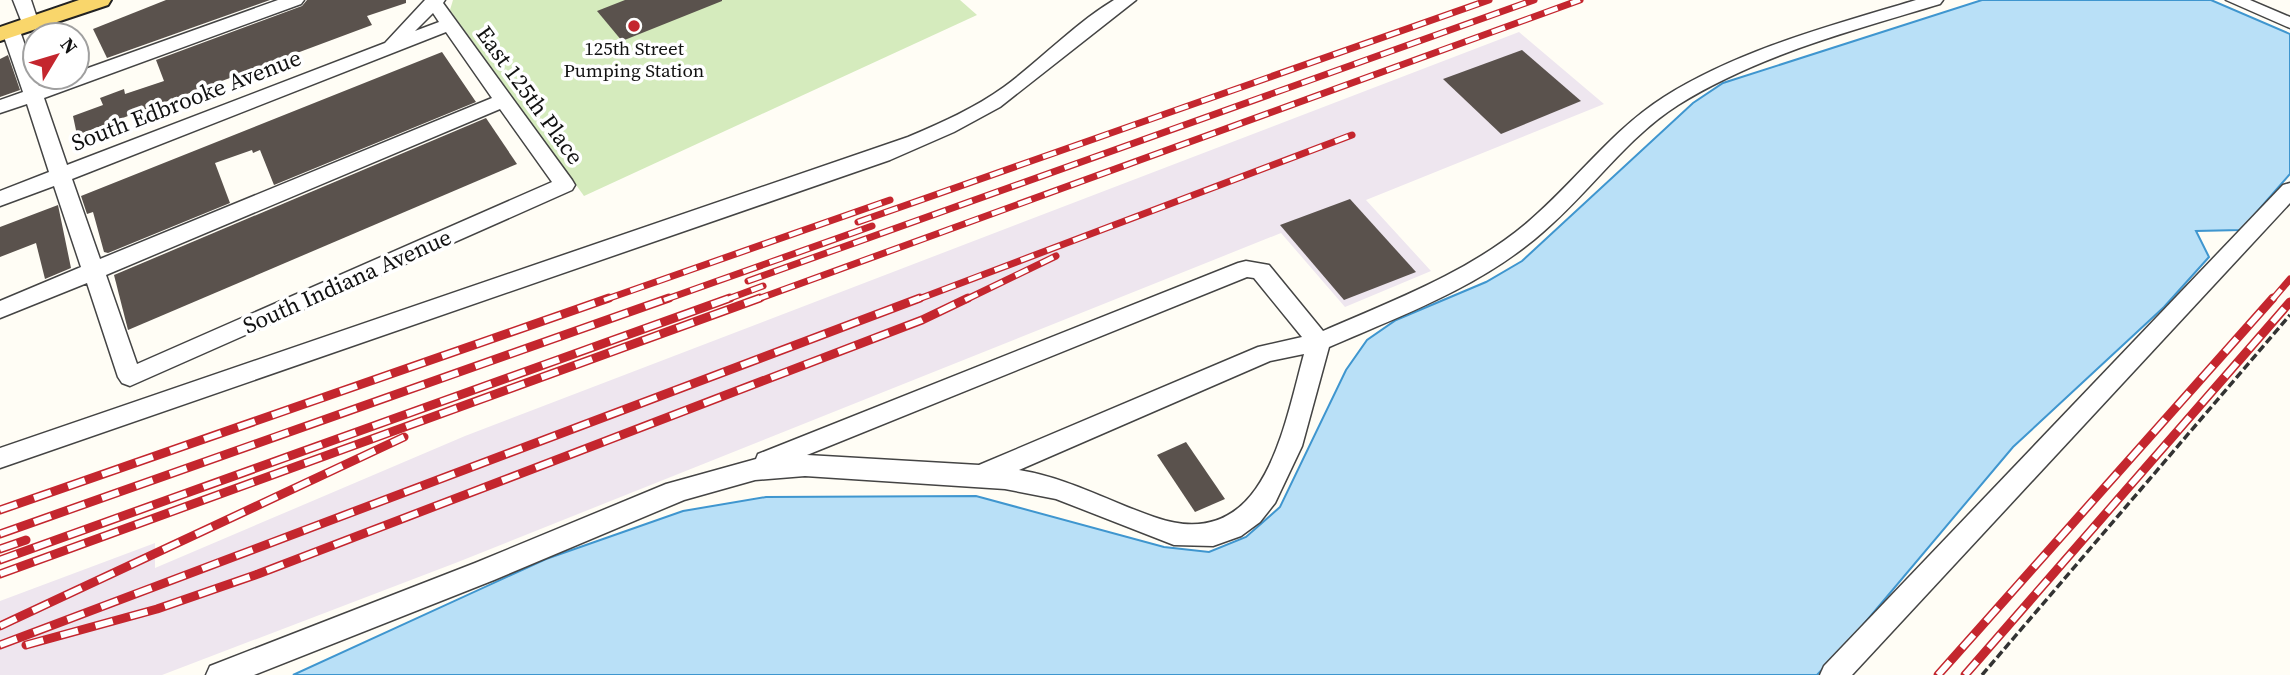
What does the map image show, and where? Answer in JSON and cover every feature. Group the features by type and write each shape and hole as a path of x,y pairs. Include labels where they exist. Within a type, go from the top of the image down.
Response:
{"main road":[{"path":"14,30 100,0"}],"street":[{"path":"22,0 14,30 33,95 93,271"},
{"path":"0,107 295,0"},
{"path":"0,458 894,150 953,126 1008,93 1098,16 1126,0"},
{"path":"978,477 1266,353 1319,342 1456,281 1534,229 1667,103 1702,81 1800,42 1934,0"},
{"path":"2235,0 2290,23"},
{"name":"East 125th Place","path":"435,1 565,186"},
{"name":"South Edbrooke Avenue","path":"390,47 435,1"},
{"name":"South Edbrooke Avenue","path":"0,199 450,24"},
{"path":"0,310 504,100"},
{"name":"South Indiana Avenue","path":"93,271 130,377 565,186"},
{"path":"1834,675 2290,190"},
{"path":"732,475 1246,269 1261,271 1319,342"},
{"path":"220,675 571,536 672,492 732,475 784,466 1021,480 1079,496 1150,528 1196,539 1233,528 1260,508 1283,467 1319,342"}],"path":[{"path":"1982,675 2290,315"}],"shaded area":[{"path":"1519,32 1604,104 1366,200 1431,271 1345,307 1281,233 458,562 162,675 0,675 0,601 155,543 155,568 465,436"}],"green space":[{"path":"453,0 960,0 977,15 584,196 450,10"}],"water":[{"path":"1982,0 2211,0 2290,34 2290,174 2241,230 2196,231 2209,257 2164,307 2013,447 1858,631 1817,675 293,675 546,559 683,511 766,497 976,496 1164,547 1209,552 1246,537 1280,507 1346,370 1367,340 1396,320 1486,282 1522,261 1693,103 1723,83"}],"building":[{"path":"166,0 270,0 107,58 93,29"},
{"path":"307,0 406,0 406,3 367,16 372,25 77,135 73,116 103,105 100,98 124,89 125,94 164,81 156,60 302,6"},
{"name":"125th Street Pumping Station","path":"625,0 722,1 622,41 597,11"},
{"path":"1522,50 1581,101 1501,134 1443,79"},
{"path":"442,52 476,102 274,185 260,150 253,153 252,150 215,163 230,203 108,253 104,252 93,212 87,214 81,196"},
{"path":"8,55 20,90 0,97 0,59"},
{"path":"486,118 517,164 128,330 114,275"},
{"path":"1350,199 1416,272 1344,300 1280,225"},
{"path":"58,205 71,268 45,279 36,243 0,257 0,227"},
{"path":"1186,442 1225,499 1195,512 1157,455"}],"railway":[{"path":"858,222 1489,0"},
{"path":"748,281 1534,0"},
{"path":"755,300 1580,0"},
{"path":"916,300 1352,135"},
{"path":"604,300 890,200"},
{"path":"664,300 872,226"},
{"path":"965,300 1056,256"},
{"path":"2272,300 2290,279"},
{"path":"725,300 763,286"},
{"path":"0,510 609,298"},
{"path":"0,534 669,298"},
{"path":"0,560 730,298"},
{"path":"0,574 760,298"},
{"path":"0,645 920,298"},
{"path":"26,645 157,609 258,574 922,320 968,298"},
{"path":"1938,675 2273,298"},
{"path":"1965,675 2290,302"},
{"path":"0,626 404,437"},
{"path":"0,549 26,540"}],"place":[{"name":"125th Street Pumping Station","path":"634,26"}]}
